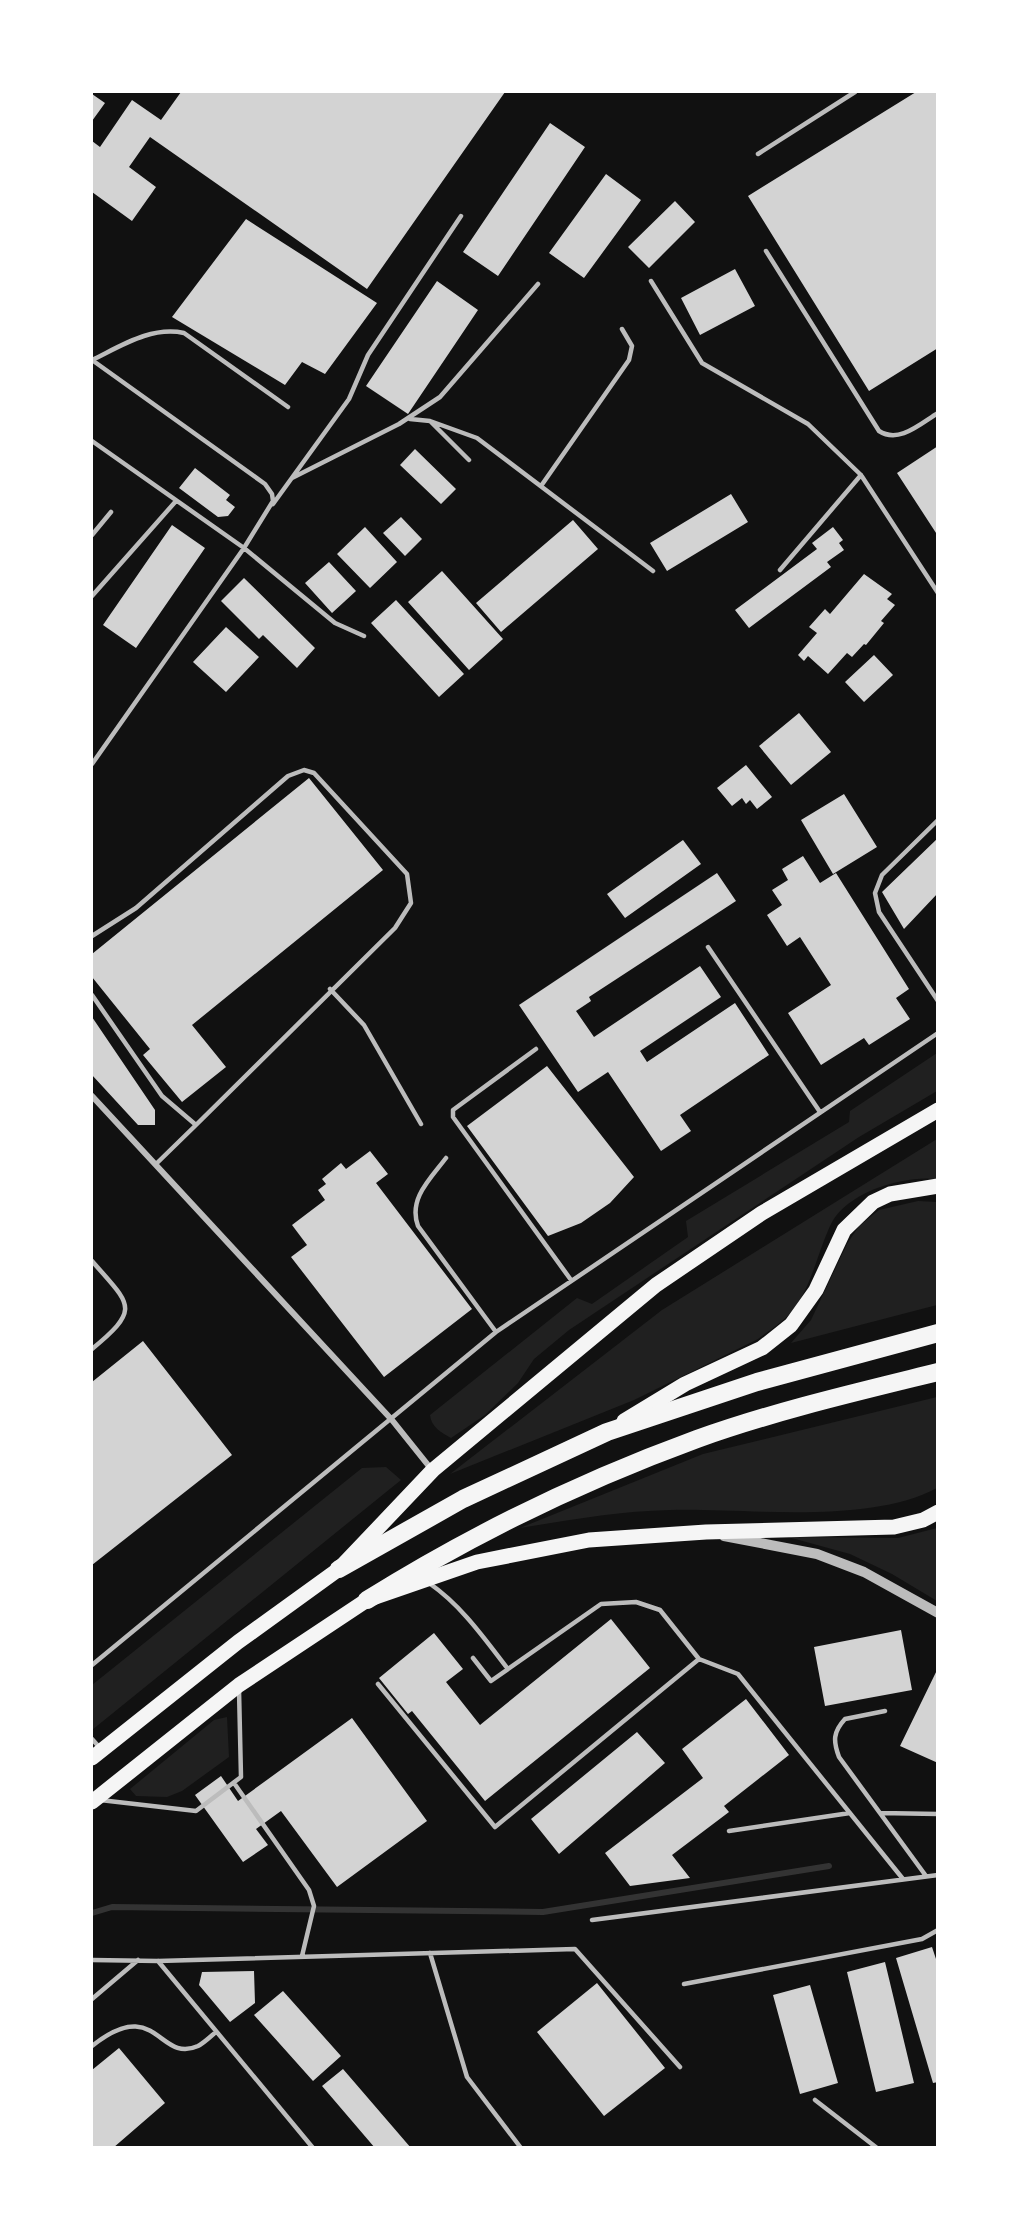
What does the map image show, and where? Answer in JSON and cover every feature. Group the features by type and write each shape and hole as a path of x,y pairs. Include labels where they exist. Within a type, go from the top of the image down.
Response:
{"highway":[{"path":"339,1569 463,1499 607,1432 757,1382 938,1333"},
{"path":"367,1600 436,1557 527,1511 636,1463 771,1417 938,1372"}],"main road":[{"path":"95,1749 339,1569 433,1470 656,1285 762,1214 938,1110"},
{"path":"607,1432 685,1384 762,1348 776,1338 804,1310 844,1230 873,1202 890,1194 938,1186"},
{"path":"93,1801 239,1685 367,1600 477,1562 589,1540 706,1532 894,1527 923,1520 938,1512"}],"street":[{"path":"92,1096 392,1420 433,1470"},
{"path":"706,1532 817,1554 864,1572 938,1613"}],"lane":[{"path":"758,154 855,92"},
{"path":"92,764 349,399 368,355 461,216"},
{"path":"766,251 879,431 885,435 898,436 938,413"},
{"path":"651,281 702,363 808,424 861,475 938,593"},
{"path":"399,424 440,397 538,284"},
{"path":"541,486 629,360 632,346 622,329"},
{"path":"270,509 272,494 265,484 92,360 144,336 168,330 184,333 288,407"},
{"path":"290,480 399,424 414,418 430,422 477,438 653,571"},
{"path":"430,422 469,460"},
{"path":"92,441 244,548 335,623 364,636"},
{"path":"780,570 861,475"},
{"path":"92,596 176,501"},
{"path":"92,535 111,512"},
{"path":"92,936 136,908 288,776 304,770 314,773 406,874 411,903 395,928 330,989 156,1164"},
{"path":"938,820 882,875 874,893 879,912 938,1001"},
{"path":"708,947 820,1112"},
{"path":"330,989 364,1025 421,1124"},
{"path":"92,995 162,1096 196,1125"},
{"path":"92,1665 496,1332 938,1034"},
{"path":"536,1049 453,1110 453,1117 570,1280"},
{"path":"446,1158 416,1201 413,1214 418,1226 496,1332"},
{"path":"92,1261 119,1293 125,1311 119,1326 92,1349"},
{"path":"427,1581 447,1595 468,1617 508,1669"},
{"path":"473,1658 491,1681 601,1604 636,1602 660,1610 699,1659 738,1674 903,1879"},
{"path":"378,1684 495,1827 699,1659"},
{"path":"93,1801 196,1811 234,1783 241,1777 239,1685"},
{"path":"885,1711 845,1719 834,1735 839,1757 926,1876"},
{"path":"234,1783 309,1890 314,1906 302,1956"},
{"path":"729,1831 850,1813"},
{"path":"880,1813 938,1814"},
{"path":"592,1920 938,1875"},
{"path":"684,1983 922,1939 938,1930"},
{"path":"92,1960 158,1961 575,1949 680,2067"},
{"path":"430,1953 468,2077 521,2148"},
{"path":"92,1999 138,1960"},
{"path":"158,1961 313,2148"},
{"path":"92,2046 110,2032 124,2026 139,2025 166,2043 183,2048 197,2047 216,2032"},
{"path":"815,2100 877,2148"}],"shaded area":[{"path":"937,1053 937,1091 859,1137 569,1330 534,1359 518,1383 485,1415 451,1438 435,1426 430,1415 577,1298 592,1304 688,1237 686,1221 849,1122 850,1111"},
{"path":"937,1139 937,1179 909,1180 879,1187 851,1202 840,1211 827,1233 800,1300 785,1318 758,1339 634,1400 450,1474 662,1310"},
{"path":"918,1201 937,1202 937,1305 791,1343 811,1320 847,1244 859,1226 879,1210"},
{"path":"937,1397 937,1488 909,1499 877,1507 843,1511 670,1510 632,1512 520,1528 703,1454"},
{"path":"386,1467 401,1480 92,1730 92,1685 362,1468"},
{"path":"937,1528 937,1601 892,1574 850,1554 788,1537 898,1538"},
{"path":"227,1717 229,1757 182,1791 167,1797 136,1796 130,1789 214,1720"}],"building":[{"path":"181,92 505,92 367,289 150,137 129,167 156,187 132,221 92,192 92,141 100,147 132,100 161,120"},
{"path":"916,92 938,92 938,348 869,391 748,196"},
{"path":"92,94 105,103 92,121"},
{"path":"550,123 585,147 498,276 463,252"},
{"path":"606,174 641,200 584,278 549,253"},
{"path":"675,201 695,222 649,268 628,247"},
{"path":"246,219 377,303 325,374 302,362 285,385 172,317"},
{"path":"735,269 755,306 700,335 681,298"},
{"path":"437,281 478,310 408,414 366,386"},
{"path":"938,446 938,536 897,473"},
{"path":"415,449 456,489 441,504 400,465"},
{"path":"195,468 230,495 226,500 235,507 228,516 218,517 179,488"},
{"path":"731,494 748,522 667,571 650,543"},
{"path":"401,517 422,539 405,556 383,533"},
{"path":"573,520 598,549 501,632 476,603"},
{"path":"172,525 205,548 136,648 103,625"},
{"path":"365,527 397,562 370,588 337,554"},
{"path":"833,527 843,540 839,543 844,550 827,562 831,567 749,628 735,610 817,549 812,543"},
{"path":"329,562 356,591 332,613 305,583"},
{"path":"442,571 503,639 469,670 408,602"},
{"path":"864,574 892,594 887,599 895,605 881,621 884,623 866,645 864,644 852,657 847,653 828,674 808,656 804,661 798,655 817,633 809,627 825,609 830,614"},
{"path":"244,578 315,648 297,668 263,635 259,639 221,601"},
{"path":"396,600 464,674 439,697 371,623"},
{"path":"226,627 259,657 226,692 193,662"},
{"path":"874,655 893,675 864,702 845,682"},
{"path":"799,713 831,752 791,785 759,746"},
{"path":"746,765 772,797 757,809 750,800 746,804 742,798 732,806 717,788"},
{"path":"309,778 383,870 192,1025 226,1067 182,1102 143,1055 150,1049 92,977 92,954"},
{"path":"844,794 877,847 833,874 801,820"},
{"path":"938,838 938,893 904,929 882,892"},
{"path":"683,840 701,864 625,918 607,894"},
{"path":"803,856 820,883 836,873 909,989 896,998 910,1019 869,1045 864,1038 821,1065 788,1013 831,985 800,937 787,946 767,915 782,905 772,890 788,880 782,869"},
{"path":"717,873 736,901 589,997 591,1001 576,1011 594,1037 700,966 721,997 640,1051 647,1062 735,1003 769,1055 680,1115 691,1131 661,1151 608,1072 578,1092 519,1005"},
{"path":"92,1017 155,1110 155,1125 138,1125 92,1075"},
{"path":"547,1066 634,1177 610,1203 581,1223 548,1236 467,1126"},
{"path":"370,1151 388,1174 376,1183 472,1309 384,1377 291,1257 307,1245 292,1225 325,1200 318,1190 326,1184 322,1179 341,1163 346,1169"},
{"path":"143,1341 232,1455 92,1565 92,1382"},
{"path":"611,1619 650,1668 485,1801 412,1711 408,1714 379,1678 434,1633 463,1669 446,1682 480,1725"},
{"path":"901,1630 912,1690 825,1706 814,1647"},
{"path":"938,1668 938,1763 900,1746"},
{"path":"746,1699 789,1755 724,1806 729,1812 672,1855 690,1878 630,1886 605,1853 703,1778 682,1749"},
{"path":"352,1718 427,1821 337,1887 281,1811 256,1829 268,1845 243,1862 195,1795 221,1776 238,1801"},
{"path":"637,1732 665,1763 559,1854 531,1819"},
{"path":"932,1947 938,1965 938,2082 933,2083 896,1958"},
{"path":"885,1962 914,2083 876,2092 847,1972"},
{"path":"254,1971 255,2003 230,2022 199,1985 202,1972"},
{"path":"597,1983 665,2068 604,2116 537,2032"},
{"path":"810,1985 838,2083 800,2094 773,1995"},
{"path":"283,1991 341,2056 313,2081 254,2015"},
{"path":"119,2048 165,2103 113,2148 92,2148 92,2070"},
{"path":"343,2069 411,2148 375,2148 322,2086"}],"waterway":[{"path":"92,1913 112,1907 543,1912 829,1866"}]}
